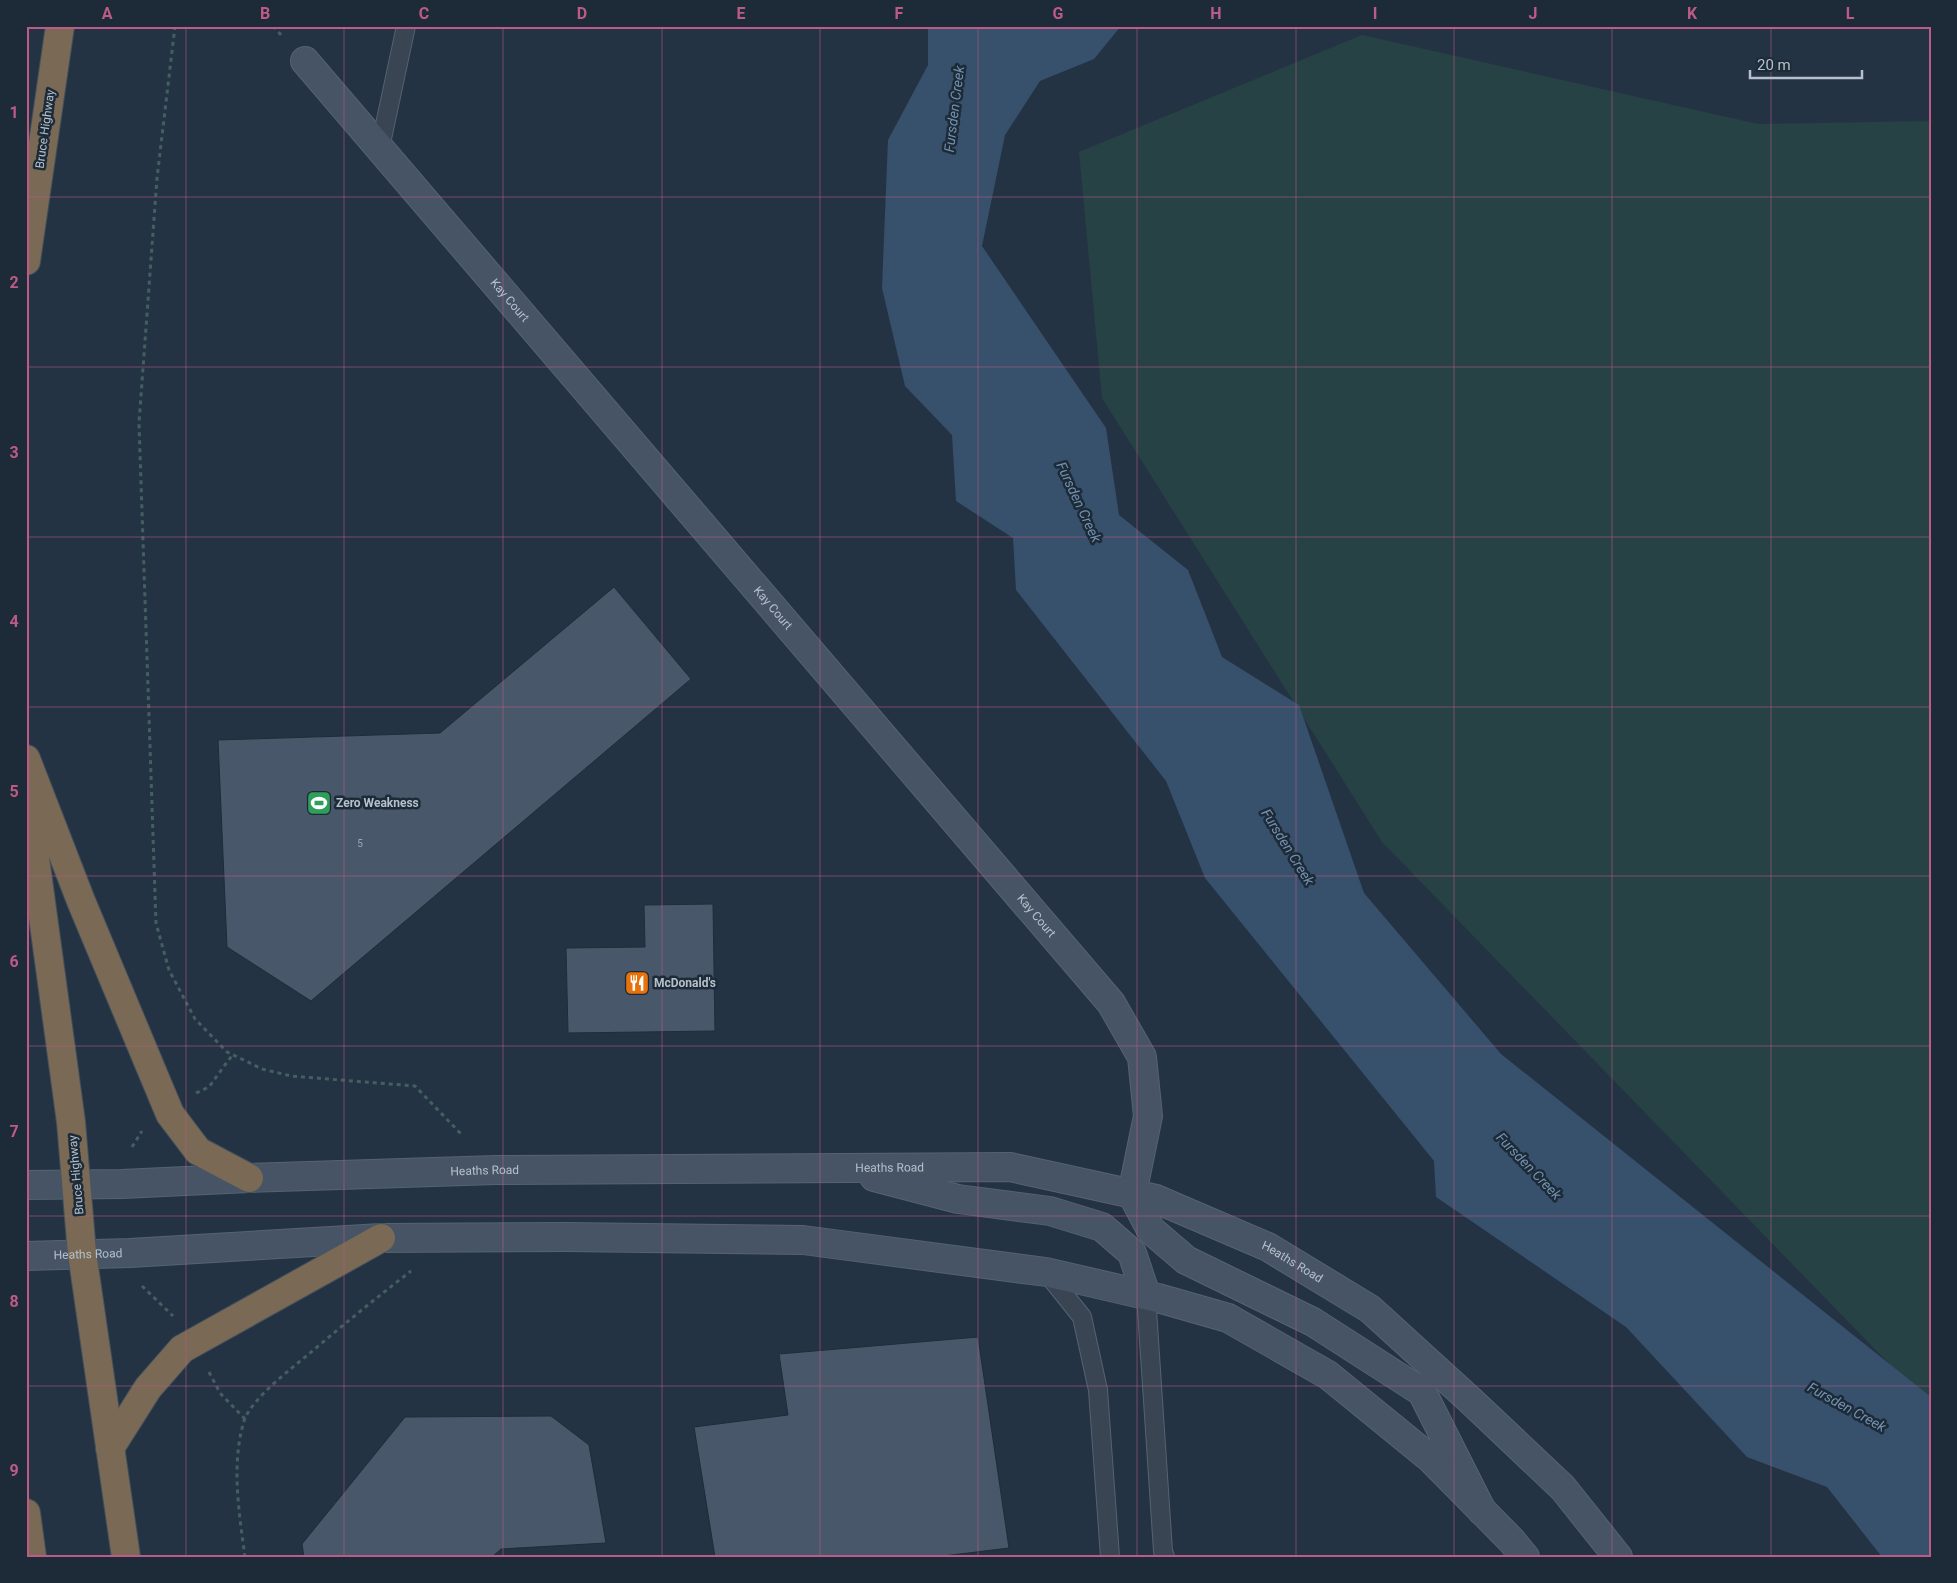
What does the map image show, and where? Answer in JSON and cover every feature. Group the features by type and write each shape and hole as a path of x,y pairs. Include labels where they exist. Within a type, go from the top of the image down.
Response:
{"highway":[{"name":"Bruce Highway","path":"26,261 60,26"},
{"path":"26,759 89,919 170,1114 198,1151 249,1178"},
{"name":"Bruce Highway","path":"26,792 58,1020 77,1184 82,1253 126,1557"},
{"path":"110,1448 148,1388 182,1349 381,1238"},
{"path":"26,1513 32,1557"}],"main road":[{"name":"Kay Court","path":"305,61 1111,1003 1142,1057 1148,1116 1132,1194"},
{"name":"Heaths Road","path":"26,1185 496,1170 1010,1167 1156,1199 1268,1247 1370,1309 1563,1488 1618,1557"},
{"path":"839,1168 958,1199 1050,1211 1102,1226 1132,1253 1146,1295"},
{"path":"1132,1194 1152,1230 1186,1260 1313,1322 1422,1392 1482,1511"},
{"name":"Heaths Road","path":"26,1256 130,1253 381,1238 567,1237 803,1240 1046,1272 1146,1295 1228,1318 1328,1375 1431,1459 1525,1557"}],"lane":[{"path":"380,148 406,26"},
{"path":"1046,1272 1082,1317 1098,1390 1110,1557"},
{"path":"1146,1295 1162,1541 1165,1557"}],"path":[{"path":"175,26 157,178 139,423 156,923 169,970 195,1019 227,1052 262,1069 291,1076 414,1086 496,1170"},
{"path":"190,1096 209,1087 233,1054"},
{"path":"245,1557 239,1509 238,1459 245,1419 264,1393 375,1298 412,1271"},
{"path":"141,1285 176,1318"},
{"path":"208,1370 220,1393 245,1419"}],"green space":[{"path":"1362,35 1758,124 1931,121 1931,1401 1901,1376 1382,842 1102,398 1079,152"}],"water":[{"name":"Fursden Creek","path":"928,26 1121,26 1094,59 1040,81 1005,135 982,246 1106,428 1119,515 1188,570 1222,657 1299,705 1364,893 1501,1054 1931,1397 1931,1557 1882,1557 1827,1487 1747,1457 1626,1327 1436,1197 1434,1161 1205,878 1166,781 1016,590 1013,538 956,501 952,435 905,386 882,288 888,140 928,65"}],"building":[{"path":"614,587 691,679 311,1001 227,947 218,740 440,733"},
{"path":"713,904 715,1031 568,1033 566,948 645,947 644,905"},
{"path":"978,1337 1009,1548 935,1557 715,1557 694,1427 788,1415 779,1354"},
{"path":"551,1416 589,1445 606,1543 501,1549 492,1557 304,1557 302,1544 405,1417"}],"place":[{"name":"Zero Weakness","path":"319,803"},
{"name":"McDonald's","path":"637,983"}]}
